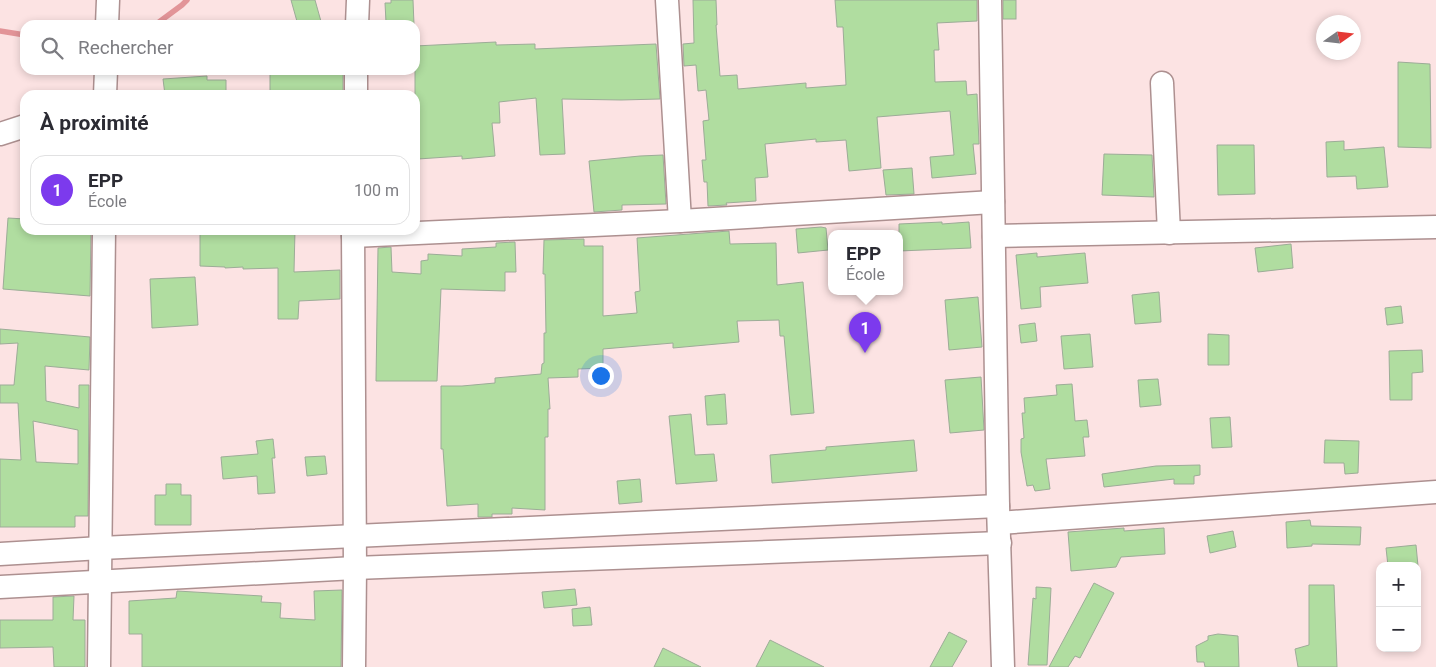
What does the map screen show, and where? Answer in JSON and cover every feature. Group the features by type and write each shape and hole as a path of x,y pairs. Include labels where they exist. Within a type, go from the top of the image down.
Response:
{"street":[{"path":"107,20 108,0"},
{"path":"357,20 358,0"},
{"path":"667,0 680,221"},
{"path":"990,0 1003,667"},
{"path":"106,75 106,90"},
{"path":"356,75 356,90"},
{"path":"1162,83 1169,233"},
{"path":"0,134 20,128"},
{"path":"420,231 680,221 993,202"},
{"path":"994,236 1436,227"},
{"path":"99,667 104,235"},
{"path":"353,235 354,667"},
{"path":"0,587 355,568 1436,492"},
{"path":"0,554 355,536 999,524"}],"building":[{"path":"291,0 315,0 321,20 297,20"},
{"path":"391,0 413,0 414,20 386,20 385,3 391,3"},
{"path":"693,0 716,0 720,76 737,75 738,89 806,83 806,88 846,85 843,27 837,27 835,0 977,0 977,21 937,23 939,50 934,50 935,82 966,81 967,95 977,94 979,144 973,144 976,174 932,178 930,157 954,155 950,111 877,117 881,168 849,171 846,140 816,142 816,139 765,144 768,177 755,178 756,201 708,206 707,182 704,182 702,160 706,160 703,121 709,120 706,90 698,91 696,65 684,66 683,44 694,43"},
{"path":"1003,0 1016,0 1016,19 1003,19"},
{"path":"496,42 496,45 535,44 535,49 656,44 660,99 562,99 565,154 540,155 536,98 499,102 500,123 492,123 495,156 462,159 462,156 420,159 420,90 415,90 415,75 420,75 420,46"},
{"path":"1398,62 1430,64 1431,148 1398,147"},
{"path":"270,75 343,75 343,90 270,90"},
{"path":"207,76 207,80 226,80 226,90 164,90 163,79"},
{"path":"1344,141 1344,150 1384,147 1388,187 1357,189 1356,176 1327,177 1326,142"},
{"path":"1217,145 1254,145 1255,194 1218,195"},
{"path":"1104,154 1152,155 1154,197 1102,195"},
{"path":"663,155 666,204 622,205 622,210 594,212 589,161"},
{"path":"912,168 914,194 886,195 883,170"},
{"path":"8,218 20,219 20,235 91,235 90,296 3,289"},
{"path":"969,222 971,248 903,251 903,230 899,230 899,224"},
{"path":"826,228 828,250 798,253 796,229"},
{"path":"729,231 730,244 776,243 777,285 803,282 814,413 791,415 784,336 780,336 779,320 737,321 739,342 673,348 673,343 603,349 603,368 578,369 578,377 548,378 550,409 548,409 548,437 545,437 545,510 512,508 512,514 492,514 492,517 478,517 478,504 447,506 443,449 441,449 441,386 495,383 495,378 541,374 542,364 544,363 544,333 546,333 545,274 543,274 544,240 584,239 584,246 603,246 603,316 637,313 635,292 640,291 637,238"},
{"path":"200,235 295,235 294,272 340,270 340,299 299,301 298,319 278,319 278,268 243,269 243,267 200,266"},
{"path":"515,242 516,272 505,272 505,291 441,289 437,381 376,381 378,248 391,247 392,272 421,274 421,261 428,260 428,254 462,256 462,249 496,247 496,243"},
{"path":"1291,244 1293,268 1258,272 1255,248"},
{"path":"1037,253 1037,257 1085,253 1088,283 1040,287 1041,307 1021,309 1016,255"},
{"path":"195,277 198,325 152,328 150,279"},
{"path":"1159,292 1161,322 1135,324 1132,295"},
{"path":"978,297 982,347 949,350 945,300"},
{"path":"1401,306 1403,323 1387,325 1385,308"},
{"path":"1035,323 1037,341 1021,343 1019,325"},
{"path":"0,329 90,337 89,370 45,366 46,401 79,408 79,385 89,385 88,516 75,516 75,527 0,527 0,459 21,460 18,403 0,403 0,385 14,385 18,343 0,344","holes":["33,421 78,430 78,464 36,462"]},
{"path":"1090,334 1093,367 1064,369 1061,336"},
{"path":"1208,334 1229,335 1229,365 1208,365"},
{"path":"1422,350 1423,372 1412,373 1412,400 1390,400 1389,351"},
{"path":"981,377 984,430 950,433 945,380"},
{"path":"1158,379 1161,405 1140,407 1138,380"},
{"path":"1072,384 1075,421 1087,420 1089,437 1083,437 1085,456 1046,459 1050,489 1035,491 1033,485 1027,486 1021,452 1021,439 1024,438 1022,413 1025,413 1024,398 1057,395 1056,385"},
{"path":"725,394 727,424 707,425 705,396"},
{"path":"691,414 695,455 714,454 717,481 676,484 669,416"},
{"path":"1230,417 1232,447 1212,448 1210,418"},
{"path":"273,439 275,458 272,458 275,493 258,494 257,476 223,479 221,457 258,454 256,441"},
{"path":"914,440 917,471 772,483 770,455 826,450 826,447"},
{"path":"1325,440 1359,441 1358,473 1345,474 1344,463 1324,463"},
{"path":"325,456 327,474 307,476 305,457"},
{"path":"1200,465 1200,475 1194,476 1194,484 1174,484 1174,479 1104,487 1102,474 1156,466"},
{"path":"640,479 642,502 619,504 617,481"},
{"path":"166,484 181,484 181,495 191,495 191,525 155,525 155,495 166,495"},
{"path":"1310,520 1311,526 1361,527 1360,545 1312,544 1312,546 1287,548 1286,522"},
{"path":"1124,528 1124,531 1164,528 1165,554 1121,557 1116,567 1071,571 1068,532"},
{"path":"1233,531 1236,547 1210,553 1207,536"},
{"path":"1416,545 1418,562 1388,562 1386,548"},
{"path":"1094,583 1114,593 1080,658 1075,656 1068,667 1049,667"},
{"path":"1309,585 1334,585 1337,667 1298,667 1295,649 1309,645"},
{"path":"1036,587 1051,588 1047,665 1028,665 1033,598 1036,599"},
{"path":"575,589 577,605 544,608 542,592"},
{"path":"342,590 341,667 142,667 142,634 129,634 129,601 176,598 177,591 262,596 261,602 281,603 280,618 315,620 314,591"},
{"path":"74,596 73,620 85,620 85,667 54,667 53,647 0,648 0,620 53,620 53,597"},
{"path":"590,607 592,625 573,626 572,609"},
{"path":"949,632 967,641 952,667 930,667"},
{"path":"1218,634 1238,636 1239,667 1205,667 1204,662 1197,662 1196,646 1208,640 1208,636"},
{"path":"770,640 824,667 756,667"},
{"path":"663,648 701,667 654,667"}],"waterway":[{"path":"162,20 187,0"},
{"path":"0,31 20,34"}],"place":[{"name":"EPP","path":"865,353"}]}
